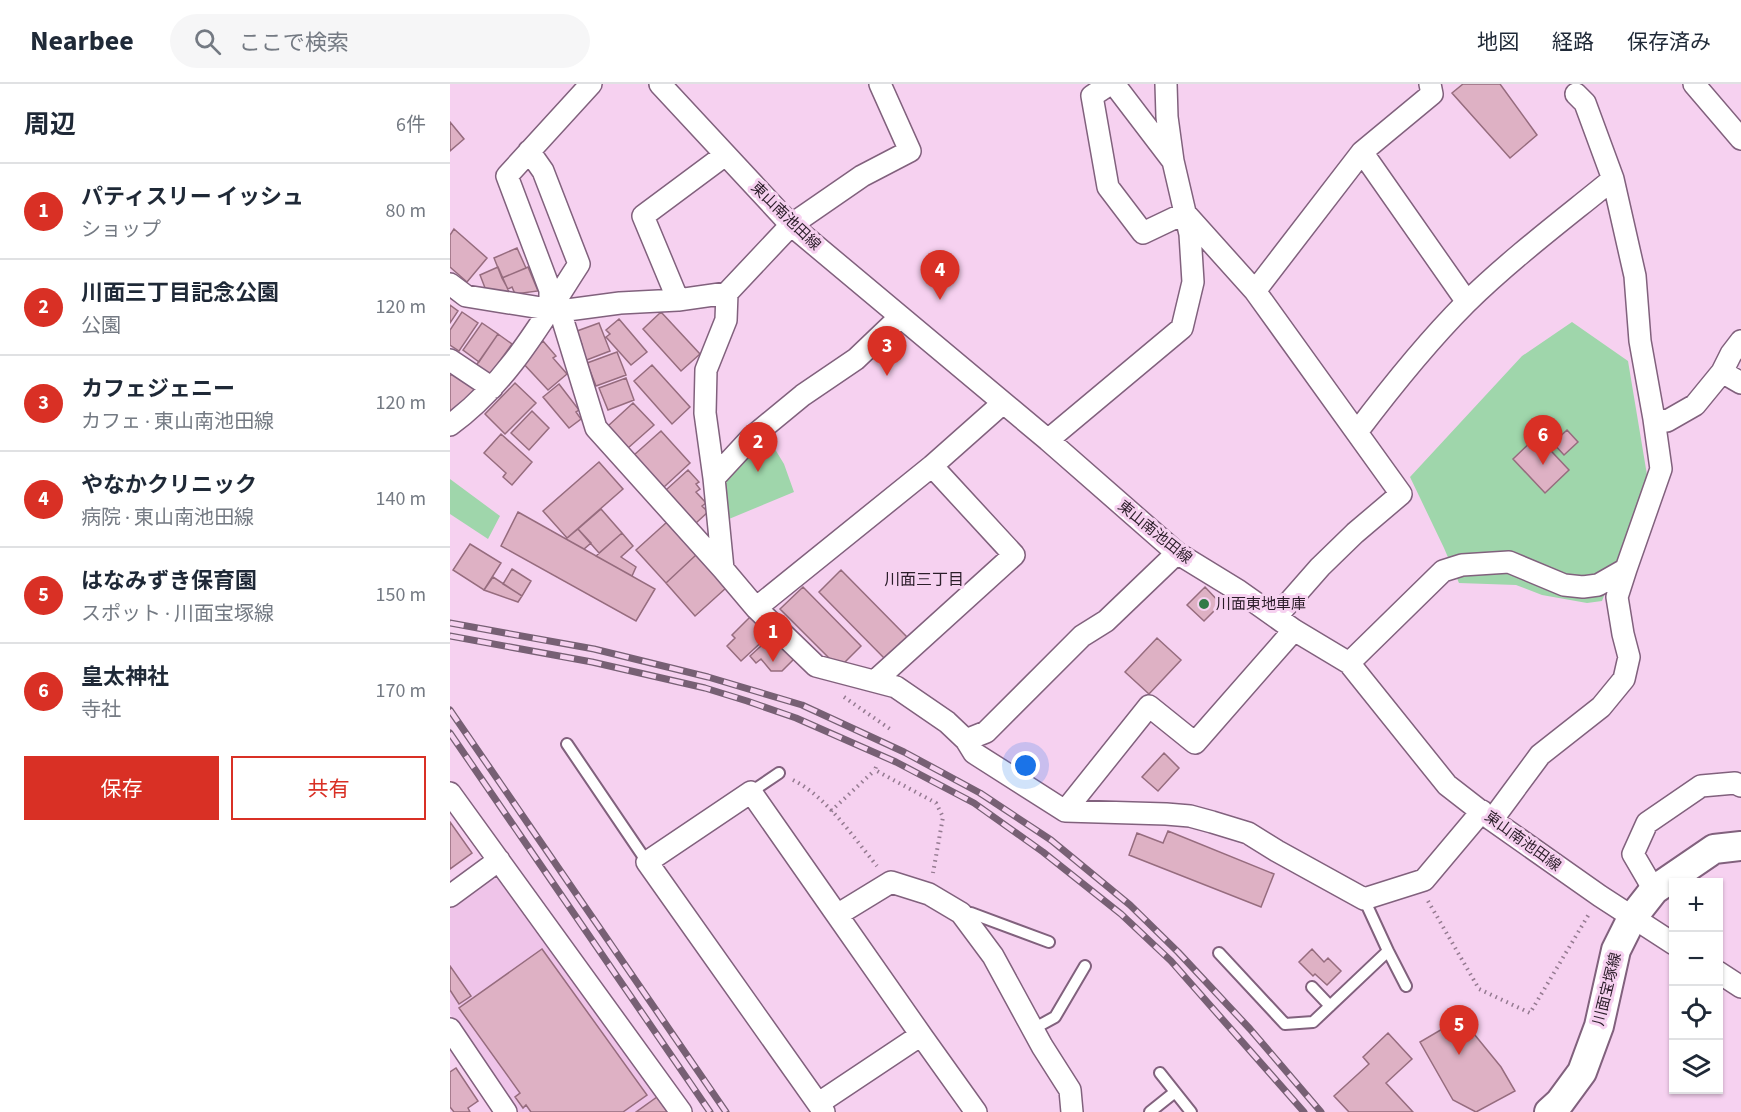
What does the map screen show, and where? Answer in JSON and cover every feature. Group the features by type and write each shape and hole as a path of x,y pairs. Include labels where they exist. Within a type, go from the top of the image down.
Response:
{"street":[{"path":"591,84 507,176 550,291 596,428 756,608 816,666 896,687 947,722 966,740 974,753 1065,811 1166,814 1190,816 1212,822 1248,833 1364,899 1424,880 1487,816 1540,755 1601,706 1624,679 1629,657 1617,597 1661,469 1640,341 1635,276 1613,179 1577,87"},
{"name":"東山南池田線","path":"660,84 791,225 1048,440 1177,554 1239,591 1294,630 1348,663 1447,785 1600,896 1669,941"},
{"path":"450,284 466,296 555,310 678,300 727,293 791,225 862,176 910,151 880,84"},
{"path":"1173,161 1112,84 1092,96 1108,187 1143,233 1185,213"},
{"path":"1048,440 1182,328 1193,282 1190,234 1173,161 1167,117 1166,84"},
{"path":"1255,291 1362,152 1432,94 1430,84"},
{"path":"1694,84 1741,139"},
{"path":"450,425 492,388 555,310 579,264 543,171 529,151"},
{"path":"1362,152 1467,302"},
{"path":"678,300 643,216 724,155"},
{"path":"1357,432 1415,357 1467,302 1542,236 1613,179"},
{"path":"1185,213 1255,291 1401,494 1355,532 1320,567 1276,617"},
{"path":"723,570 705,413 706,370 726,320 727,293"},
{"path":"714,478 752,437 803,395 856,359 900,316"},
{"path":"1654,419 1667,421 1695,405 1722,372 1741,341"},
{"path":"450,360 492,388"},
{"path":"1722,372 1741,383"},
{"path":"756,608 932,466 1003,403"},
{"path":"876,680 1014,555 932,466"},
{"path":"966,740 986,732 1082,636 1106,621 1177,554"},
{"path":"1348,663 1443,571 1462,564 1509,562 1564,585 1583,587 1598,585 1626,569"},
{"path":"1065,811 1149,706 1195,743 1294,630"},
{"path":"1654,890 1633,854 1647,823 1701,786 1735,783 1741,786"},
{"path":"921,1035 822,1108 647,862 751,792 976,1112"},
{"path":"450,793 681,1112"},
{"name":"川面宝塚線","path":"1559,1108 1582,1071 1599,1026 1616,950 1632,918 1654,890 1714,849 1741,846"},
{"path":"450,896 498,860"},
{"path":"837,915 891,882 929,894 961,913 993,956 1070,1090 1072,1112"},
{"path":"1723,975 1741,987"},
{"path":"450,1029 506,1112"}],"lane":[{"path":"567,744 647,862"},
{"path":"751,792 779,773"},
{"path":"1364,899 1406,986"},
{"path":"961,913 970,913 1049,942"},
{"path":"1219,953 1285,1024 1313,1022 1388,951"},
{"path":"1033,1029 1055,1017 1085,966"},
{"path":"1312,987 1330,1005"},
{"path":"1160,1073 1191,1112"},
{"path":"1150,1112 1175,1092"}],"path":[{"path":"831,810 876,768 936,803 943,817 929,894"},
{"path":"779,773 807,787 831,810 891,882"},
{"path":"1418,882 1479,989 1530,1013 1600,896"}],"shaded area":[{"path":"491,878 505,880 673,1112 518,1112 450,1014 450,906"}],"green space":[{"path":"1572,322 1628,361 1648,481 1602,601 1587,603 1542,595 1516,585 1459,583 1410,477 1522,356"},
{"path":"767,436 784,464 794,492 729,519 722,481"},
{"path":"450,479 500,516 488,539 450,514"}],"building":[{"path":"1463,84 1500,84 1537,135 1510,158 1452,93"},
{"path":"450,122 464,139 450,151"},
{"path":"454,229 487,258 467,282 450,267 450,235"},
{"path":"517,248 526,268 502,278 494,258"},
{"path":"498,267 509,292 487,293 480,275"},
{"path":"528,267 538,291 515,294 512,287 508,289 502,278"},
{"path":"450,305 458,311 450,323"},
{"path":"462,312 478,323 459,351 450,345 450,330"},
{"path":"661,312 700,354 681,371 643,329"},
{"path":"619,319 647,352 631,365 606,337 610,334 606,330"},
{"path":"482,323 498,334 479,362 463,350"},
{"path":"599,323 610,351 584,361 578,346 582,345 577,331"},
{"path":"498,334 512,344 489,376 475,367"},
{"path":"543,341 556,356 553,358 567,374 548,390 521,361"},
{"path":"617,352 626,375 596,386 587,363"},
{"path":"652,365 690,407 672,424 634,381"},
{"path":"452,374 462,381 466,378 477,389 452,414 450,412 450,376"},
{"path":"626,378 634,400 608,410 599,388"},
{"path":"515,383 536,403 505,434 485,414"},
{"path":"559,384 579,410 576,412 581,419 569,428 543,397"},
{"path":"633,403 654,425 628,448 608,426"},
{"path":"532,411 549,428 529,450 511,433"},
{"path":"1567,430 1578,442 1564,455 1553,443"},
{"path":"661,431 690,463 664,487 634,455"},
{"path":"501,434 532,462 512,485 503,477 506,473 484,453"},
{"path":"1537,436 1569,470 1545,493 1513,459"},
{"path":"599,462 623,489 567,538 543,511"},
{"path":"688,470 699,482 696,484 700,489 696,492 706,503 702,506 708,512 696,523 666,490"},
{"path":"601,509 622,533 599,553 578,529"},
{"path":"518,512 655,589 636,621 501,546"},
{"path":"667,522 696,555 666,583 636,550"},
{"path":"578,529 591,543 584,549 566,539"},
{"path":"622,533 633,546 621,557 636,567 632,576 596,556"},
{"path":"470,544 501,563 484,590 453,570"},
{"path":"696,555 726,588 695,616 666,583"},
{"path":"512,569 531,581 522,596 503,584"},
{"path":"841,570 907,637 885,659 819,592"},
{"path":"493,577 522,596 518,602 484,590"},
{"path":"803,587 861,646 839,668 780,609"},
{"name":"川面東地車庫","path":"1205,587 1221,604 1204,621 1187,605"},
{"path":"752,615 763,627 759,630 766,638 741,661 727,646 735,638 732,635"},
{"path":"772,636 794,659 782,671 771,671 761,659 756,663 750,656"},
{"path":"1157,638 1181,660 1149,694 1125,672"},
{"path":"1164,753 1179,768 1158,791 1142,777"},
{"path":"450,822 472,853 450,869"},
{"path":"1168,831 1274,874 1261,907 1129,855 1137,833 1163,843"},
{"path":"542,949 647,1095 623,1112 531,1112 526,1105 523,1108 515,1097 520,1093 459,1008"},
{"path":"1312,949 1324,962 1328,958 1341,971 1327,985 1315,974 1313,976 1299,962"},
{"path":"450,966 471,996 459,1004 450,990"},
{"path":"1461,1018 1501,1067 1515,1091 1476,1112 1453,1100 1420,1042"},
{"path":"1388,1033 1412,1059 1386,1083 1413,1112 1349,1112 1334,1096 1369,1064 1363,1057"},
{"path":"456,1068 478,1101 468,1108 470,1112 454,1112 450,1107 450,1072"},
{"path":"657,1097 668,1112 636,1112"}],"railway":[{"path":"450,623 594,649 708,677 802,705 904,752 980,793 1051,840 1130,905 1178,952 1250,1029 1321,1112"},
{"path":"450,636 592,662 705,688 747,701 796,718 896,762 974,803 1043,852 1121,914 1171,961 1304,1112"},
{"path":"450,710 726,1112"},
{"path":"450,733 710,1112"}],"place":[{"name":"やなかクリニック","path":"940,300"},
{"name":"カフェジェニー","path":"887,376"},
{"name":"皇太神社","path":"1543,465"},
{"name":"川面三丁目記念公園","path":"758,472"},
{"name":"川面東地車庫","path":"1204,604"},
{"name":"パティスリー イッシュ","path":"773,662"},
{"name":"はなみずき保育園","path":"1459,1055"}],"district":[{"name":"川面三丁目","path":"924,579"}]}
